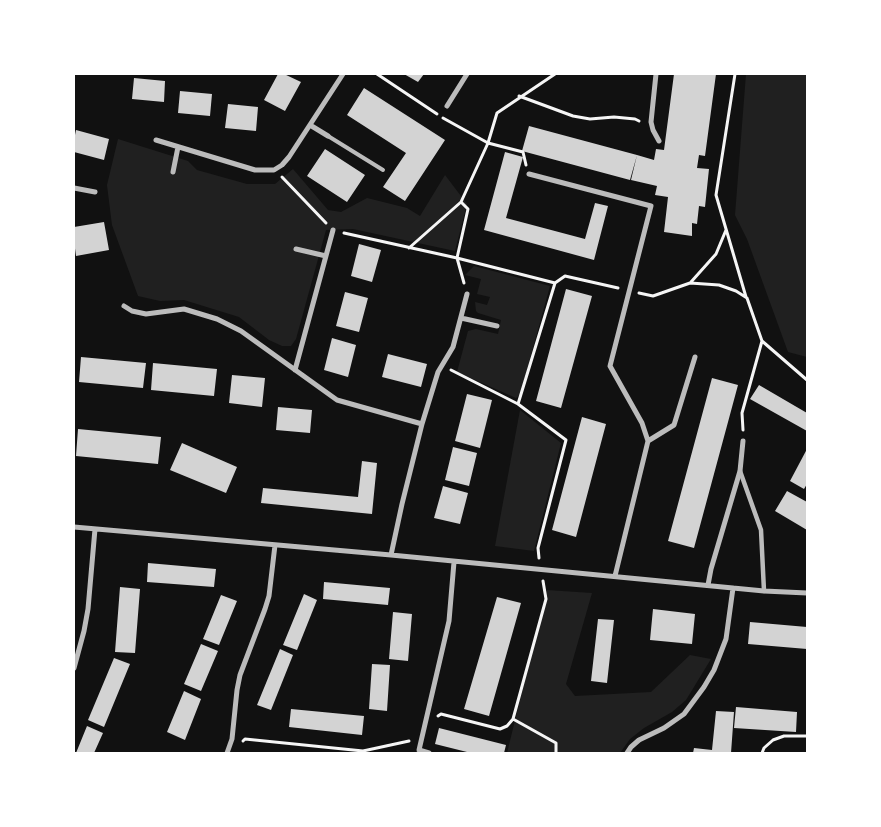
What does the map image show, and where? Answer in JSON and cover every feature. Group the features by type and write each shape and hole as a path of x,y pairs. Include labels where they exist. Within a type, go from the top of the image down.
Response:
{"street":[{"path":"156,140 255,170 274,170 289,156 343,74"},
{"path":"447,106 467,74"},
{"path":"656,74 651,122 659,142"},
{"path":"310,125 328,136"},
{"path":"173,172 178,147"},
{"path":"529,174 651,206 610,366 642,423 648,441 615,576"},
{"path":"74,188 95,192"},
{"path":"295,370 333,230"},
{"path":"296,249 326,256"},
{"path":"391,555 402,504 434,381 453,347 467,294"},
{"path":"124,306 132,311 146,314 184,310 217,319 241,331 337,400 422,424"},
{"path":"461,318 497,326"},
{"path":"648,441 674,425 695,357"},
{"path":"708,585 740,470 743,441"},
{"path":"740,470 761,530 764,591"},
{"path":"74,527 764,591 807,593"},
{"path":"74,668 88,609 95,529"},
{"path":"227,753 232,739 240,675 265,609 275,545"},
{"path":"429,753 419,750 449,620 454,562"},
{"path":"627,753 630,747 639,740 664,728 684,714 700,693 722,653 730,619 733,588"}],"lane":[{"path":"328,136 383,170"}],"path":[{"path":"377,74 441,116 488,143 523,152 529,174"},
{"path":"408,248 461,202 488,143 497,112 555,74"},
{"path":"734,74 716,194 762,341 807,380"},
{"path":"519,96 573,116 590,119 614,117 635,119 653,130"},
{"path":"441,116 447,106"},
{"path":"274,170 333,230 457,258 555,283"},
{"path":"461,202 468,209 457,258 467,294"},
{"path":"518,404 555,283 565,276 653,296 690,282 716,254 727,230"},
{"path":"690,282 719,285 736,291 747,298"},
{"path":"743,441 742,413 762,341"},
{"path":"238,746 244,739 363,752 408,741 441,714 500,729 513,719 546,599 538,548 566,440 518,404 442,366"},
{"path":"513,719 556,743 556,753"},
{"path":"762,753 764,748 773,740 784,736 807,736"}],"shaded area":[{"path":"746,74 807,74 807,357 788,352 747,239 735,215"},
{"path":"118,139 188,161 197,170 247,184 275,184 293,169 328,210 341,212 367,198 407,208 420,216 445,175 467,204 455,251 353,229 326,230 296,339 291,346 282,346 269,340 239,317 184,300 160,301 138,296 112,225 107,185"},
{"path":"474,266 550,286 520,395 516,398 457,372 468,331 476,329 498,334 501,320 476,311 475,302 487,305 490,297 477,294 481,279 465,275"},
{"path":"520,410 561,443 534,551 495,546"},
{"path":"547,590 592,593 566,684 575,696 651,692 690,655 711,659 686,700 672,712 644,728 630,739 620,753 507,753"}],"building":[{"path":"278,74 284,74 301,82 285,111 264,100"},
{"path":"404,74 424,74 418,82"},
{"path":"674,74 716,74 705,156 699,155 697,168 709,169 705,207 699,206 697,224 692,223 692,236 664,232 668,197 655,195 657,186 631,180 637,155 654,160 656,149 664,150"},
{"path":"134,78 165,81 164,102 132,99"},
{"path":"364,88 445,140 405,201 383,187 406,153 347,115"},
{"path":"180,91 212,94 210,116 178,113"},
{"path":"228,104 258,107 256,131 225,128"},
{"path":"529,126 637,155 630,180 522,151"},
{"path":"76,130 109,139 104,160 74,152"},
{"path":"325,149 365,175 347,202 307,176"},
{"path":"505,152 523,157 506,218 585,239 595,203 608,206 594,260 484,230"},
{"path":"104,222 109,250 76,256 74,227"},
{"path":"359,244 381,250 372,282 351,276"},
{"path":"566,289 592,296 561,408 536,401"},
{"path":"345,292 368,298 359,332 336,326"},
{"path":"332,338 356,345 348,377 324,370"},
{"path":"388,354 427,364 421,387 382,377"},
{"path":"81,357 146,363 143,388 79,382"},
{"path":"153,363 217,369 214,396 151,390"},
{"path":"232,375 265,378 262,407 229,403"},
{"path":"712,378 738,385 694,548 668,541"},
{"path":"759,385 807,413 807,431 750,399"},
{"path":"467,394 492,400 480,448 455,441"},
{"path":"278,407 312,410 310,433 276,430"},
{"path":"582,417 606,424 576,537 552,530"},
{"path":"78,429 161,437 158,464 76,456"},
{"path":"182,443 237,467 226,493 170,470"},
{"path":"453,447 477,453 469,486 445,480"},
{"path":"807,449 807,484 804,489 790,481"},
{"path":"362,461 377,463 372,514 261,503 263,488 358,497"},
{"path":"443,486 468,493 460,524 434,518"},
{"path":"787,491 807,502 807,530 775,511"},
{"path":"148,563 216,569 214,587 147,582"},
{"path":"324,582 390,588 388,605 323,599"},
{"path":"120,587 140,589 135,653 115,652"},
{"path":"304,594 317,600 297,650 283,645"},
{"path":"221,595 237,601 219,645 203,639"},
{"path":"497,597 521,603 489,716 464,709"},
{"path":"653,609 695,614 692,644 650,640"},
{"path":"393,612 412,614 408,661 389,659"},
{"path":"598,619 614,620 607,683 591,681"},
{"path":"750,622 807,627 807,649 748,644"},
{"path":"201,644 218,651 201,691 184,684"},
{"path":"280,649 293,655 271,710 257,705"},
{"path":"114,658 130,664 104,727 88,720"},
{"path":"372,664 390,665 387,711 369,709"},
{"path":"184,691 201,699 185,740 167,732"},
{"path":"736,707 797,712 796,732 734,728"},
{"path":"291,709 364,716 362,735 289,727"},
{"path":"716,711 734,712 731,753 693,753 694,748 712,750"},
{"path":"87,726 103,733 94,753 76,753"},
{"path":"439,728 506,745 504,753 471,753 435,744"}]}
